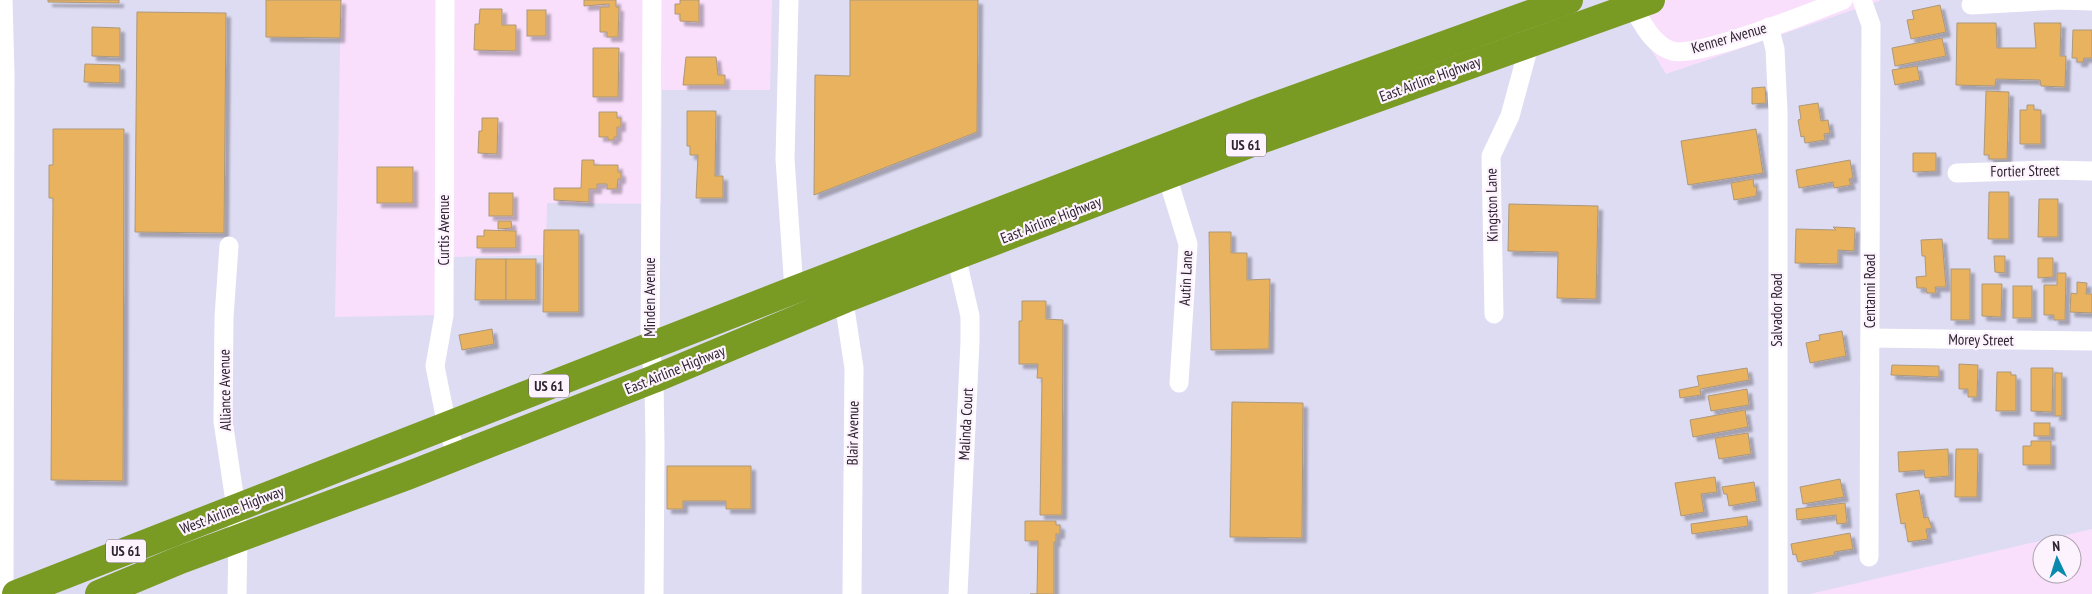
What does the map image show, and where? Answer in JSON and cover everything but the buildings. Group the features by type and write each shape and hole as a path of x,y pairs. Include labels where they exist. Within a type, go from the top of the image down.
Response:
{"highway":[{"name":"East Airline Highway","path":"448,426 794,290 1263,110 1569,0"},
{"name":"East Airline Highway","path":"457,456 654,379 845,299 956,256 1167,176 1642,3"},
{"name":"West Airline Highway","path":"16,594 448,426"},
{"name":"West Airline Highway","path":"99,594 180,560 457,456"}],"street":[{"path":"3,0 5,74 4,594"},
{"name":"Curtis Avenue","path":"446,0 444,315 435,366 448,426 457,456"},
{"name":"Minden Avenue","path":"652,0 650,347 654,379 654,594"},
{"path":"788,0 785,160 794,290"},
{"name":"Kenner Avenue","path":"1642,3 1651,37 1672,50 1688,51 1720,44 1843,0"},
{"name":"Centanni Road","path":"1862,0 1870,25 1868,557"},
{"path":"1971,5 2058,0 2092,1"},
{"name":"Kingston Lane","path":"1494,314 1491,156 1510,116 1531,42 1534,12"},
{"name":"Salvador Road","path":"1768,27 1775,49 1778,112 1778,594"},
{"path":"1146,156 1167,176"},
{"name":"Fortier Street","path":"1957,173 2051,170 2092,171"},
{"name":"Autin Lane","path":"1167,176 1188,244 1179,383"},
{"name":"Alliance Avenue","path":"229,246 224,317 223,421 236,508 238,538 236,594"},
{"name":"Malinda Court","path":"956,256 970,316 958,594"},
{"name":"Blair Avenue","path":"838,273 845,299 854,368 852,594"},
{"name":"Morey Street","path":"1870,338 2092,341"}],"shaded area":[{"path":"0,0 341,0 335,317 444,315 449,257 546,255 547,203 661,204 662,90 770,90 772,0 1621,0 1666,74 1882,0 2092,0 2092,529 2070,534 2032,534 2032,543 1810,594 0,594"}]}
